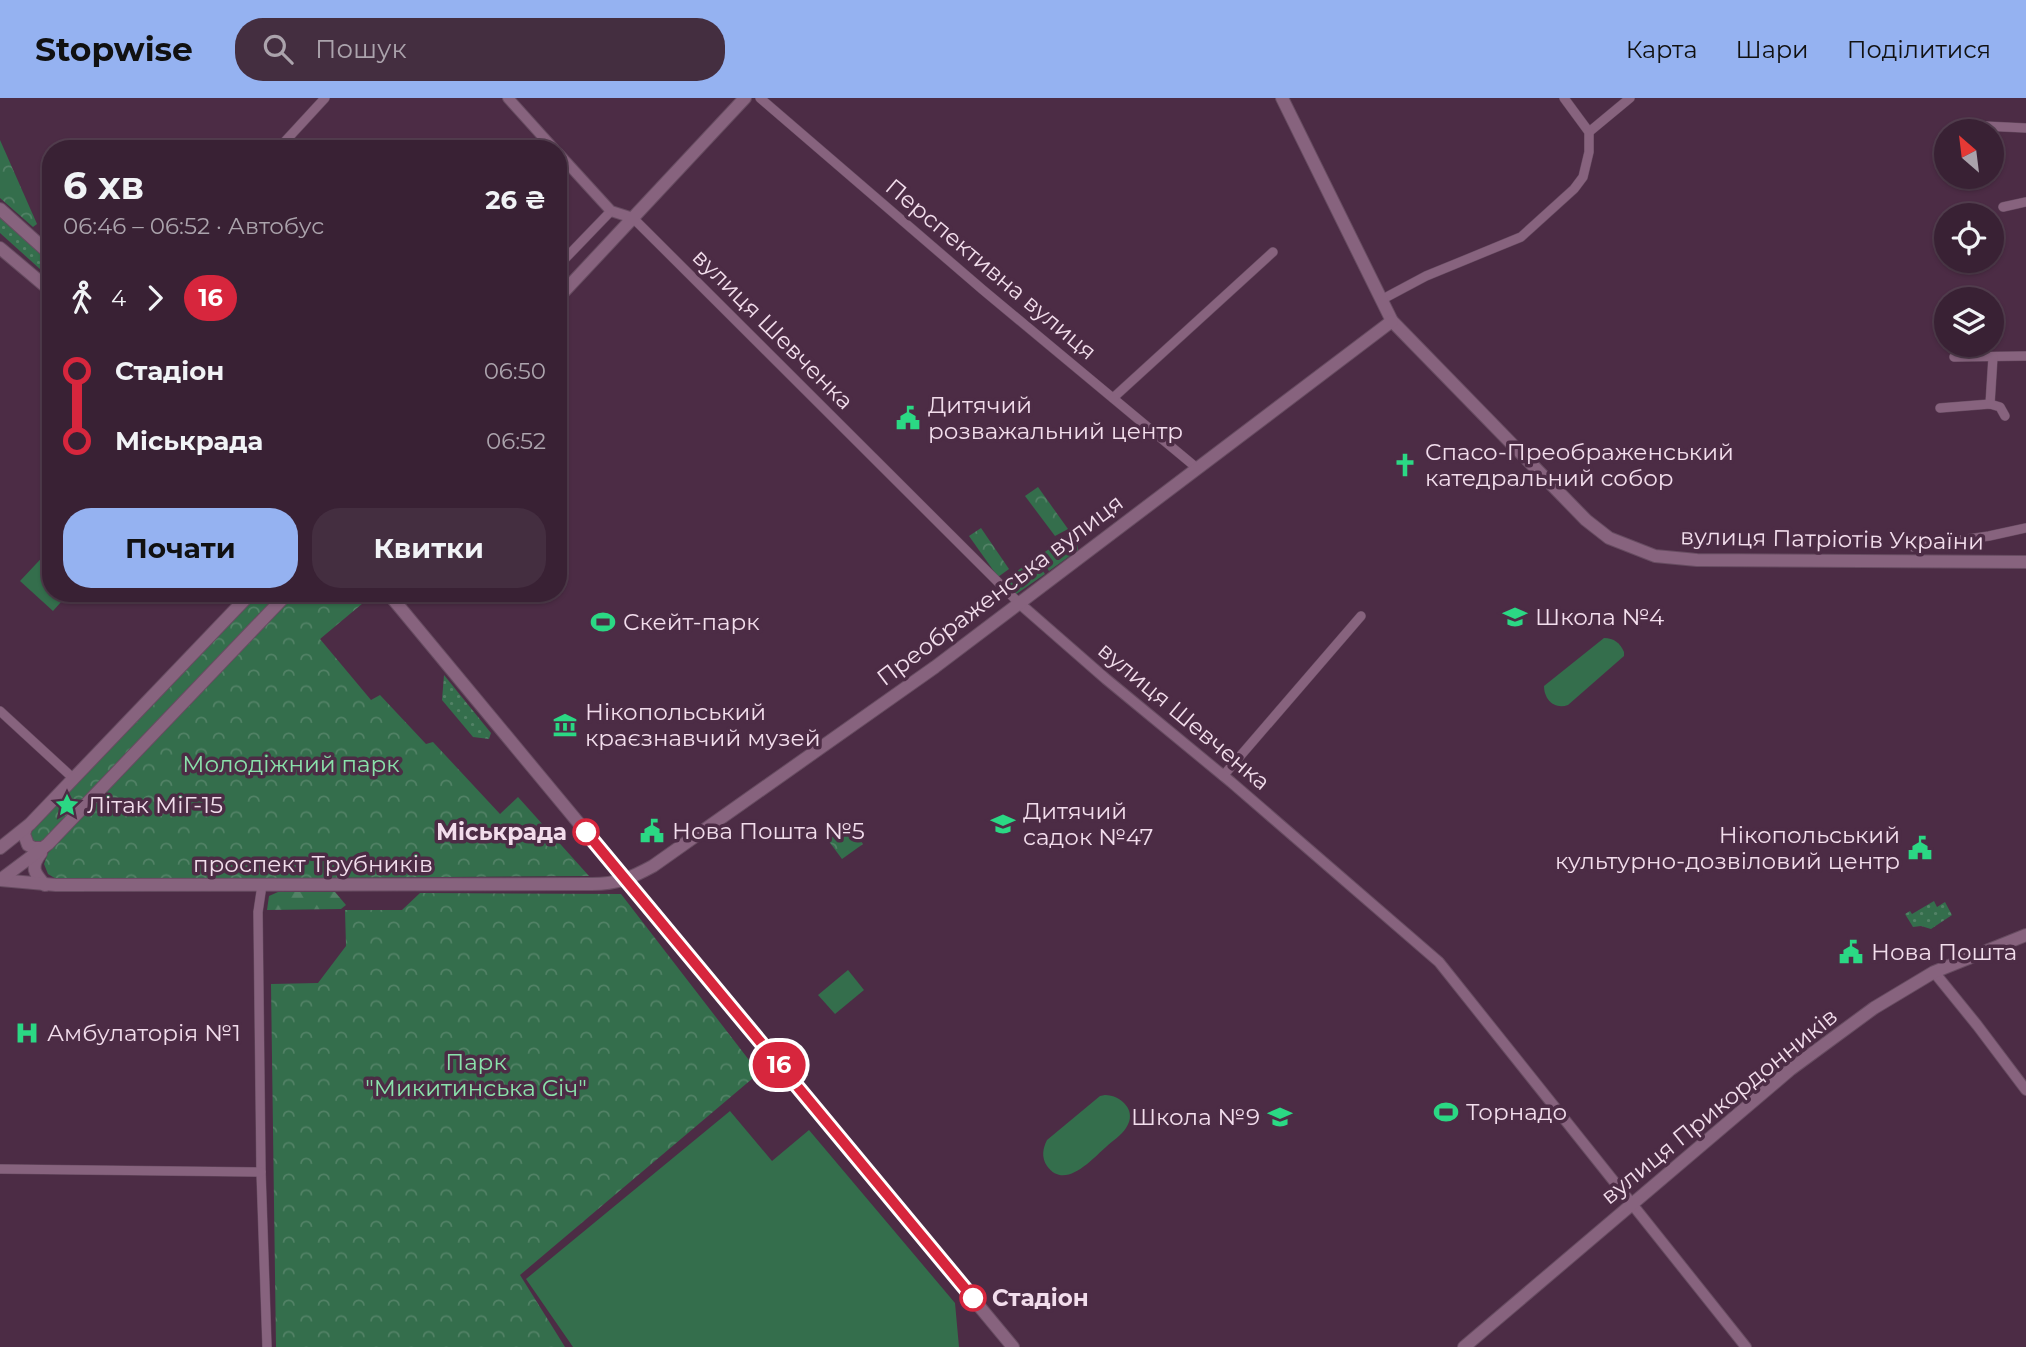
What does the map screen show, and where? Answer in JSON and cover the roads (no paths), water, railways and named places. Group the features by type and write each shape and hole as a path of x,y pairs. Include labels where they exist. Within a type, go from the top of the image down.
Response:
{"main road":[{"path":"567,288 745,98"},
{"name":"вулиця Патріотів України","path":"1283,98 1392,321 1586,520 1609,538 1654,556 1697,560 2026,562"},
{"path":"0,209 42,247"},
{"path":"0,248 42,283"},
{"name":"Преображенська вулиця","path":"625,880 653,866 935,667 1392,321"},
{"path":"0,848 26,828 242,602"},
{"name":"проспект Трубників","path":"0,880 45,846 279,602"},
{"path":"395,602 1013,1347"},
{"path":"26,828 24,834 28,845 34,848 45,846"},
{"path":"45,846 34,861 37,876 45,885"},
{"name":"проспект Трубників","path":"0,880 45,885 606,884 625,880"},
{"name":"вулиця Прикордонників","path":"1464,1347 1791,1069 1874,1008 1934,972 2026,935"}],"street":[{"path":"286,140 326,98"},
{"path":"508,98 546,140"},
{"name":"Перспективна вулиця","path":"760,98 984,290 1198,468"},
{"path":"1381,300 1426,276 1521,237 1574,189 1583,177 1589,152 1589,132 1564,98"},
{"path":"1589,132 1630,98"},
{"path":"2004,127 2026,128"},
{"name":"вулиця Шевченка","path":"567,163 611,211 632,218 1019,603 1439,962 1746,1347"},
{"path":"2004,207 2026,202"},
{"path":"567,257 611,211"},
{"path":"1113,398 1273,253"},
{"path":"2004,357 2026,356"},
{"path":"1990,404 1993,357"},
{"path":"1940,408 1990,404 2000,407 2004,416"},
{"path":"1913,548 2026,528"},
{"path":"1223,775 1361,615"},
{"path":"0,711 74,779"},
{"path":"262,885 258,912 261,1172 267,1347"},
{"path":"1934,972 2026,1090"},
{"path":"0,1169 261,1172"}],"place":[{"name":"Дитячий розважальний центр","path":"908,418"},
{"name":"Спасо-Преображенський катедральний собор","path":"1405,465"},
{"name":"Школа №4","path":"1515,617"},
{"name":"Скейт-парк","path":"603,622"},
{"name":"Нiкопольський краєзнавчий музей","path":"565,725"},
{"name":"Літак МіГ-15","path":"67,805"},
{"name":"Дитячий садок №47","path":"1003,824"},
{"name":"Нова Пошта №5","path":"652,831"},
{"name":"Міськрада","path":"586,832"},
{"name":"Нікопольський культурно-дозвіловий центр","path":"1920,848"},
{"name":"Нова Пошта","path":"1851,952"},
{"name":"Амбулаторія №1","path":"27,1033"},
{"name":"Торнадо","path":"1446,1112"},
{"name":"Школа №9","path":"1280,1117"},
{"name":"Стадіон","path":"973,1298"}],"park label":[{"name":"Молодіжний парк","path":"291,764"},
{"name":"Парк \"Микитинська Січ\"","path":"476,1075"}]}
